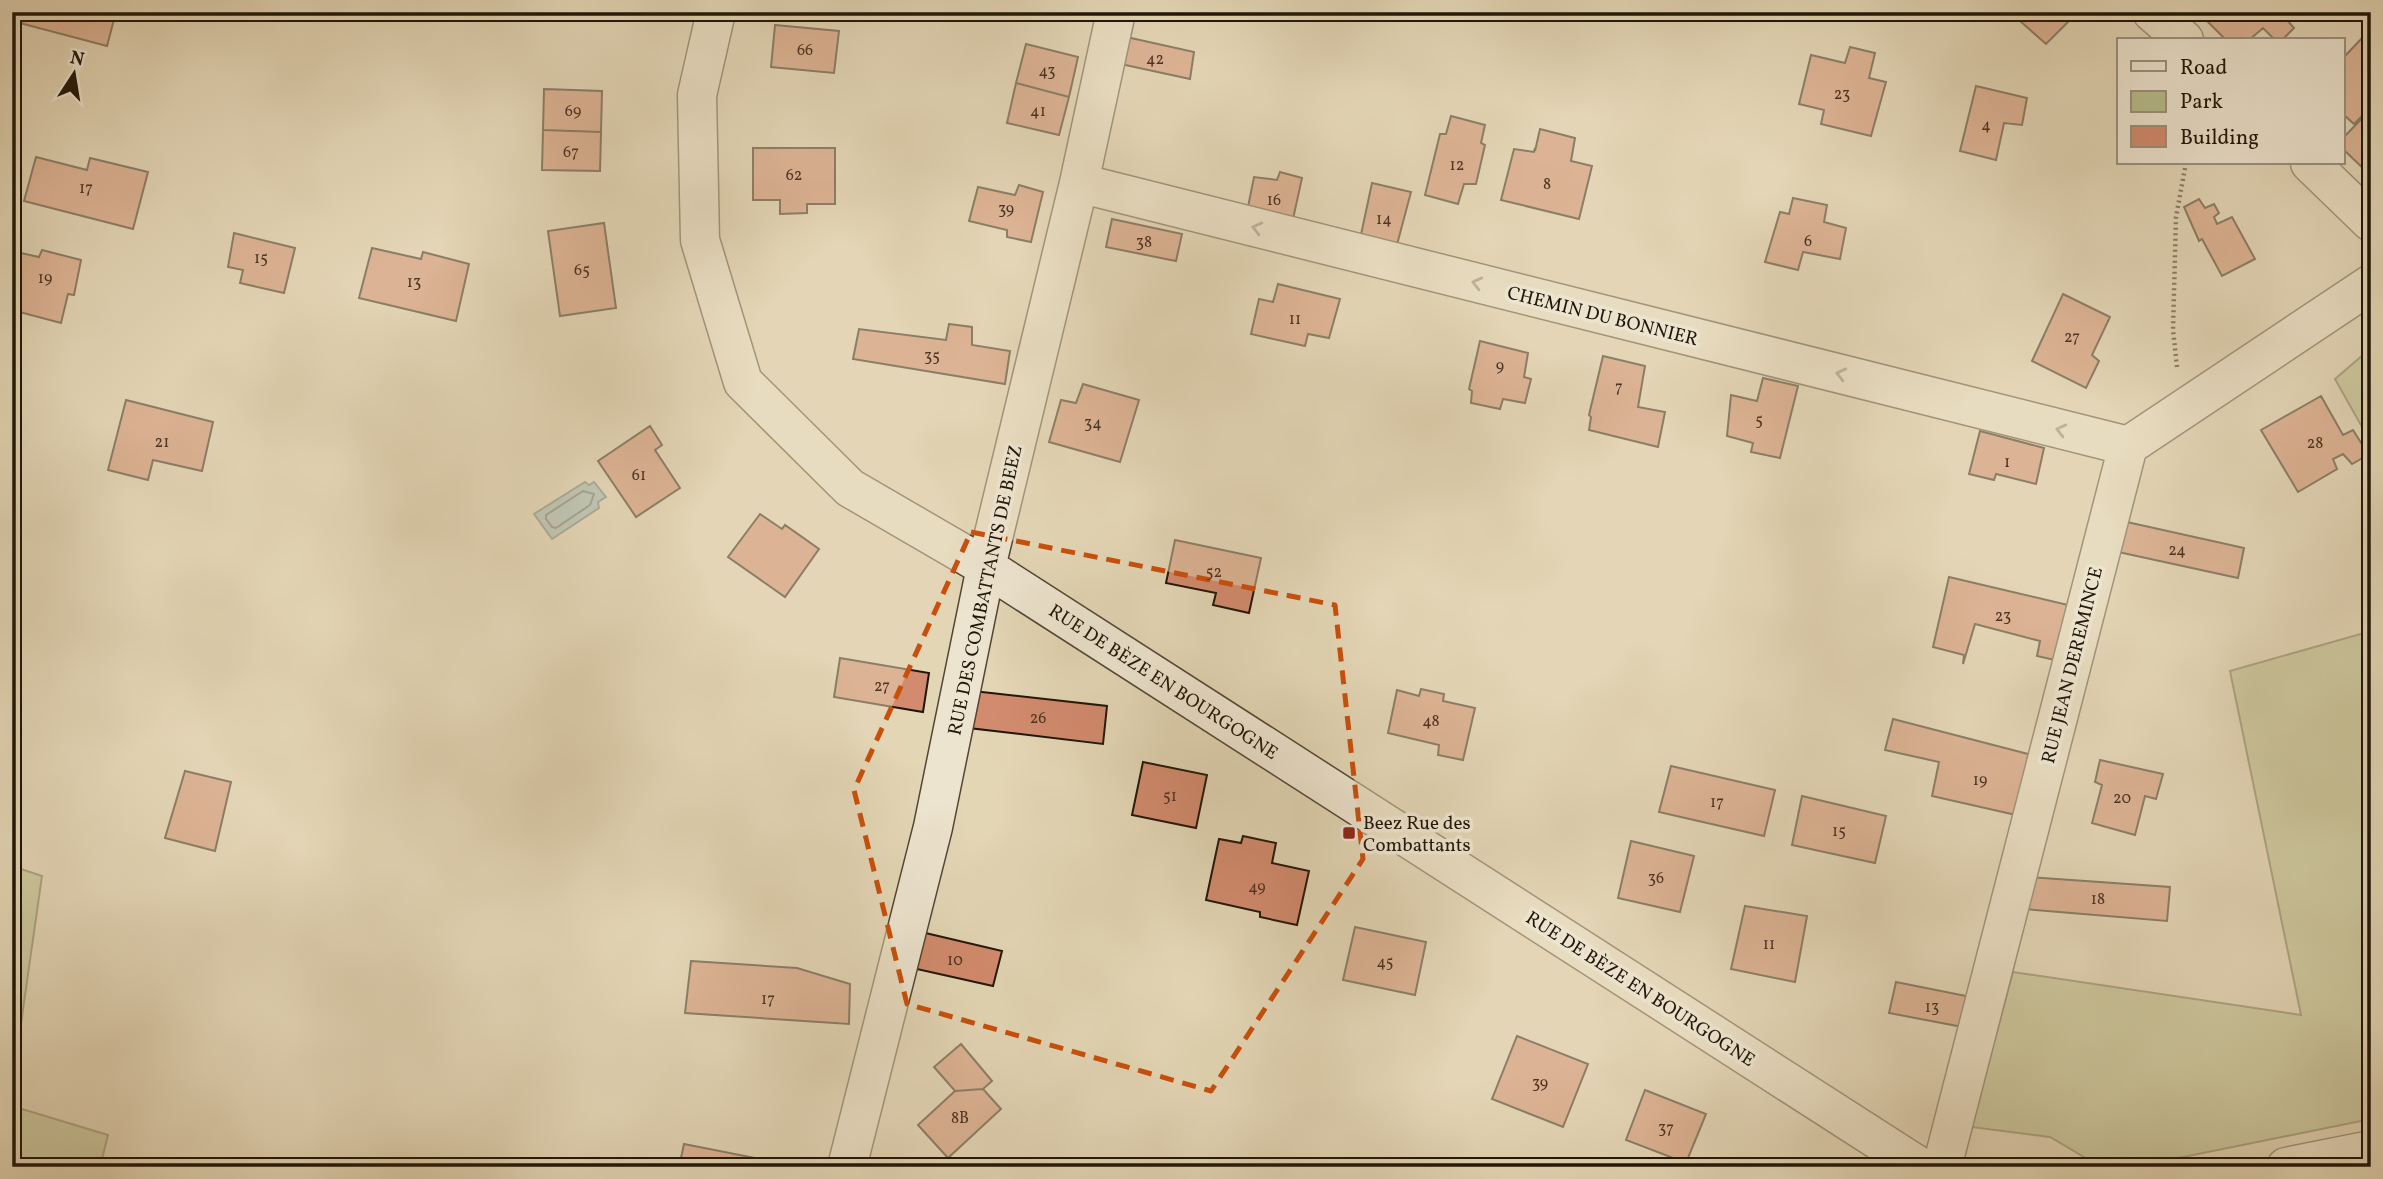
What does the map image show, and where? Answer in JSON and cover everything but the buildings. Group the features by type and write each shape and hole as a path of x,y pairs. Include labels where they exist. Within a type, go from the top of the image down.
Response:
{"street":[{"name":"RUE DE BÈZE EN BOURGOGNE","path":"716,12 697,95 700,240 743,382 850,488 986,566 1920,1167"},
{"name":"RUE DES COMBATTANTS DE BEEZ","path":"847,1167 933,827 986,566 1079,183 1115,12"},
{"path":"2152,12 2182,38"},
{"path":"2311,164 2371,222"},
{"name":"CHEMIN DU BONNIER","path":"1079,183 2127,446"},
{"path":"2127,446 2371,284"},
{"name":"RUE JEAN DEREMINCE","path":"1942,1167 2127,446"},
{"path":"2286,1167 2371,1150"}],"path":[{"path":"2182,412 2174,318 2176,217 2186,164"}],"highlighted area":[{"path":"971,532 1335,605 1363,859 1211,1091 907,1004 854,790"}],"green space":[{"path":"2371,348 2371,443 2335,379"},
{"path":"2371,631 2371,1119 2134,1167 2101,1167 2050,1137 1971,1127 2013,972 2301,1015 2230,671"},
{"path":"12,866 42,876 12,1087"},
{"path":"12,1106 108,1135 100,1167 12,1167"}],"water":[{"path":"585,482 589,485 594,482 606,497 598,502 599,508 552,539 534,514"}],"place":[{"name":"Beez Rue des Combattants","path":"1349,833"}]}
